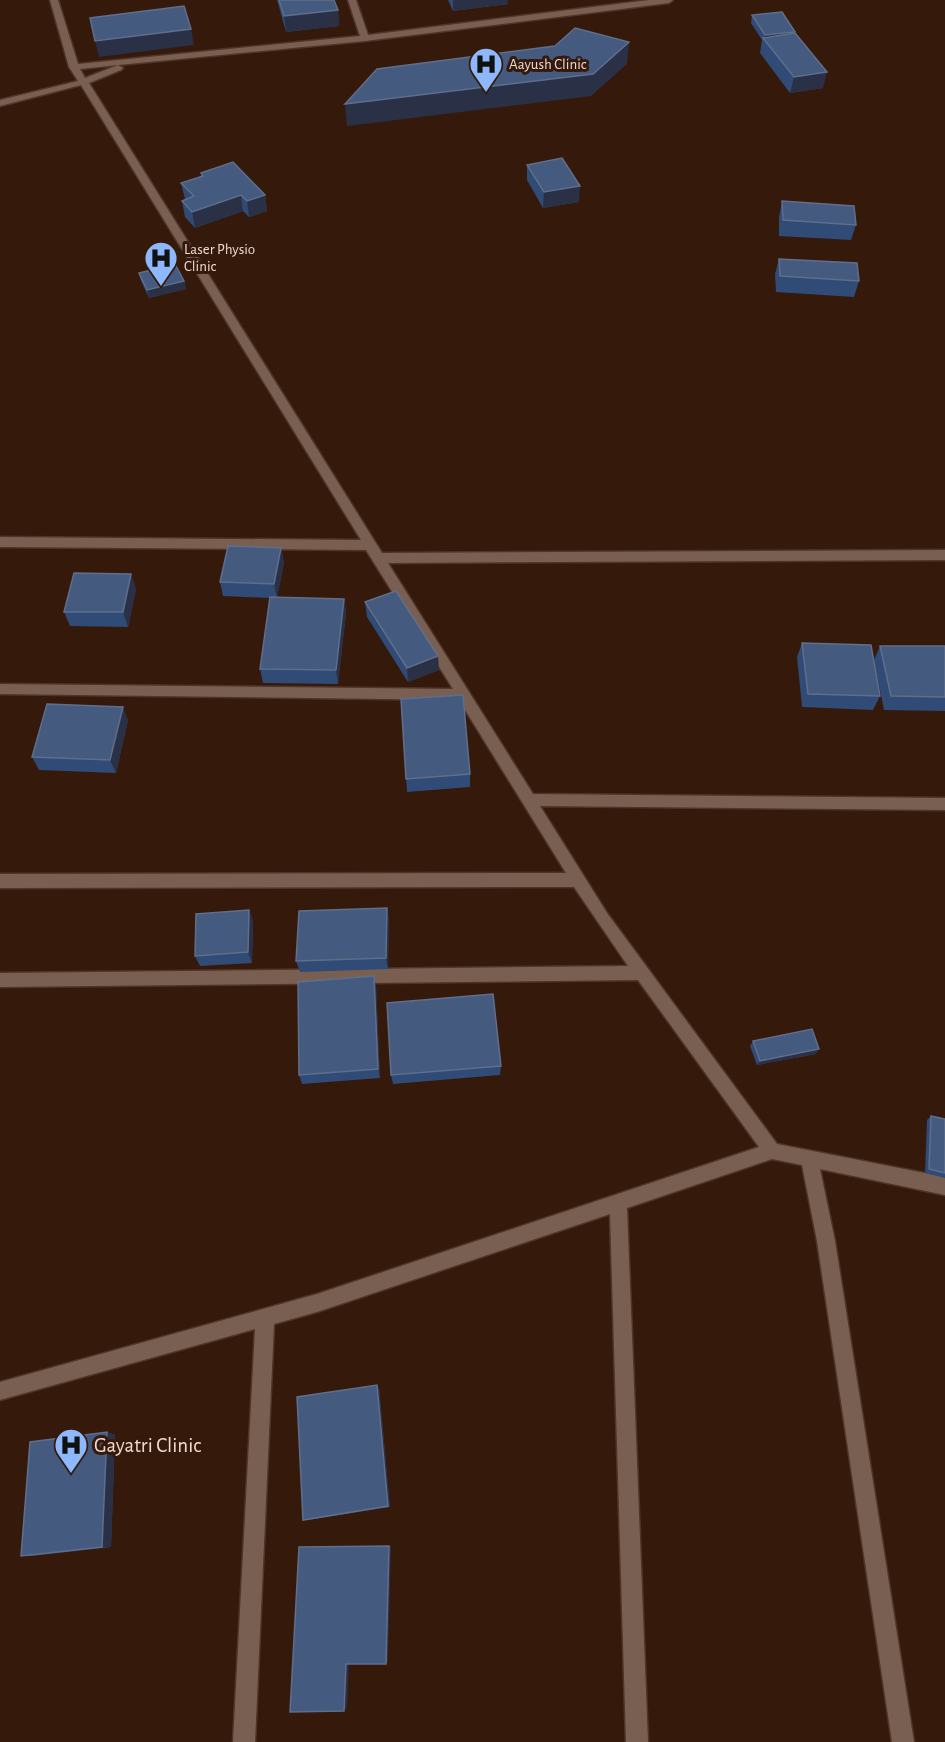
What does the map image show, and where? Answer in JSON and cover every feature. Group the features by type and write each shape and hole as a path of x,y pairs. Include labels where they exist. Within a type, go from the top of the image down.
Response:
{"street":[{"path":"54,0 74,67 528,800 602,918 771,1151"},
{"path":"352,0 365,38"},
{"path":"74,67 365,38 669,0"},
{"path":"0,103 83,82 133,61"},
{"path":"0,542 370,545"},
{"path":"378,558 945,555"},
{"path":"0,689 463,694"},
{"path":"528,800 945,804"},
{"path":"0,881 578,880"},
{"path":"0,980 642,973"},
{"path":"0,1391 317,1303 771,1151 945,1186"},
{"path":"809,1159 826,1241 903,1742"},
{"path":"618,1202 637,1742"},
{"path":"244,1742 265,1318"}],"building":[{"path":"279,0 334,0 338,10 284,16"},
{"path":"184,6 191,29 95,41 90,18"},
{"path":"782,12 795,32 765,35 752,15"},
{"path":"575,28 629,42 593,74 345,104 377,69 555,46"},
{"path":"795,33 827,72 794,77 763,38"},
{"path":"562,158 580,186 544,192 527,165"},
{"path":"233,162 265,195 247,201 241,195 192,212 182,201 194,196 181,183"},
{"path":"782,201 854,206 856,225 783,220"},
{"path":"779,259 857,263 859,281 780,276"},
{"path":"175,264 184,281 147,290 139,273"},
{"path":"228,546 281,548 274,584 220,582"},
{"path":"74,573 131,574 123,612 64,612"},
{"path":"396,591 438,656 407,668 365,602"},
{"path":"270,597 344,599 336,670 260,669"},
{"path":"802,643 871,645 880,696 808,694"},
{"path":"880,646 945,646 945,697 891,696"},
{"path":"463,695 470,774 406,779 401,699"},
{"path":"47,704 123,707 110,760 32,757"},
{"path":"387,908 386,958 296,961 299,911"},
{"path":"249,910 248,952 195,956 196,914"},
{"path":"374,976 378,1069 299,1075 298,982"},
{"path":"493,994 501,1066 391,1075 387,1003"},
{"path":"812,1029 819,1049 760,1061 753,1041"},
{"path":"931,1116 945,1119 945,1173 929,1169"},
{"path":"377,1385 388,1506 303,1520 297,1397"},
{"path":"107,1432 102,1547 21,1556 30,1442"},
{"path":"389,1546 386,1664 346,1664 344,1711 290,1712 299,1547"}],"place":[{"name":"Aayush Clinic","path":"486,93"},
{"name":"Laser Physio Clinic","path":"161,287"},
{"name":"Gayatri Clinic","path":"71,1474"}]}
